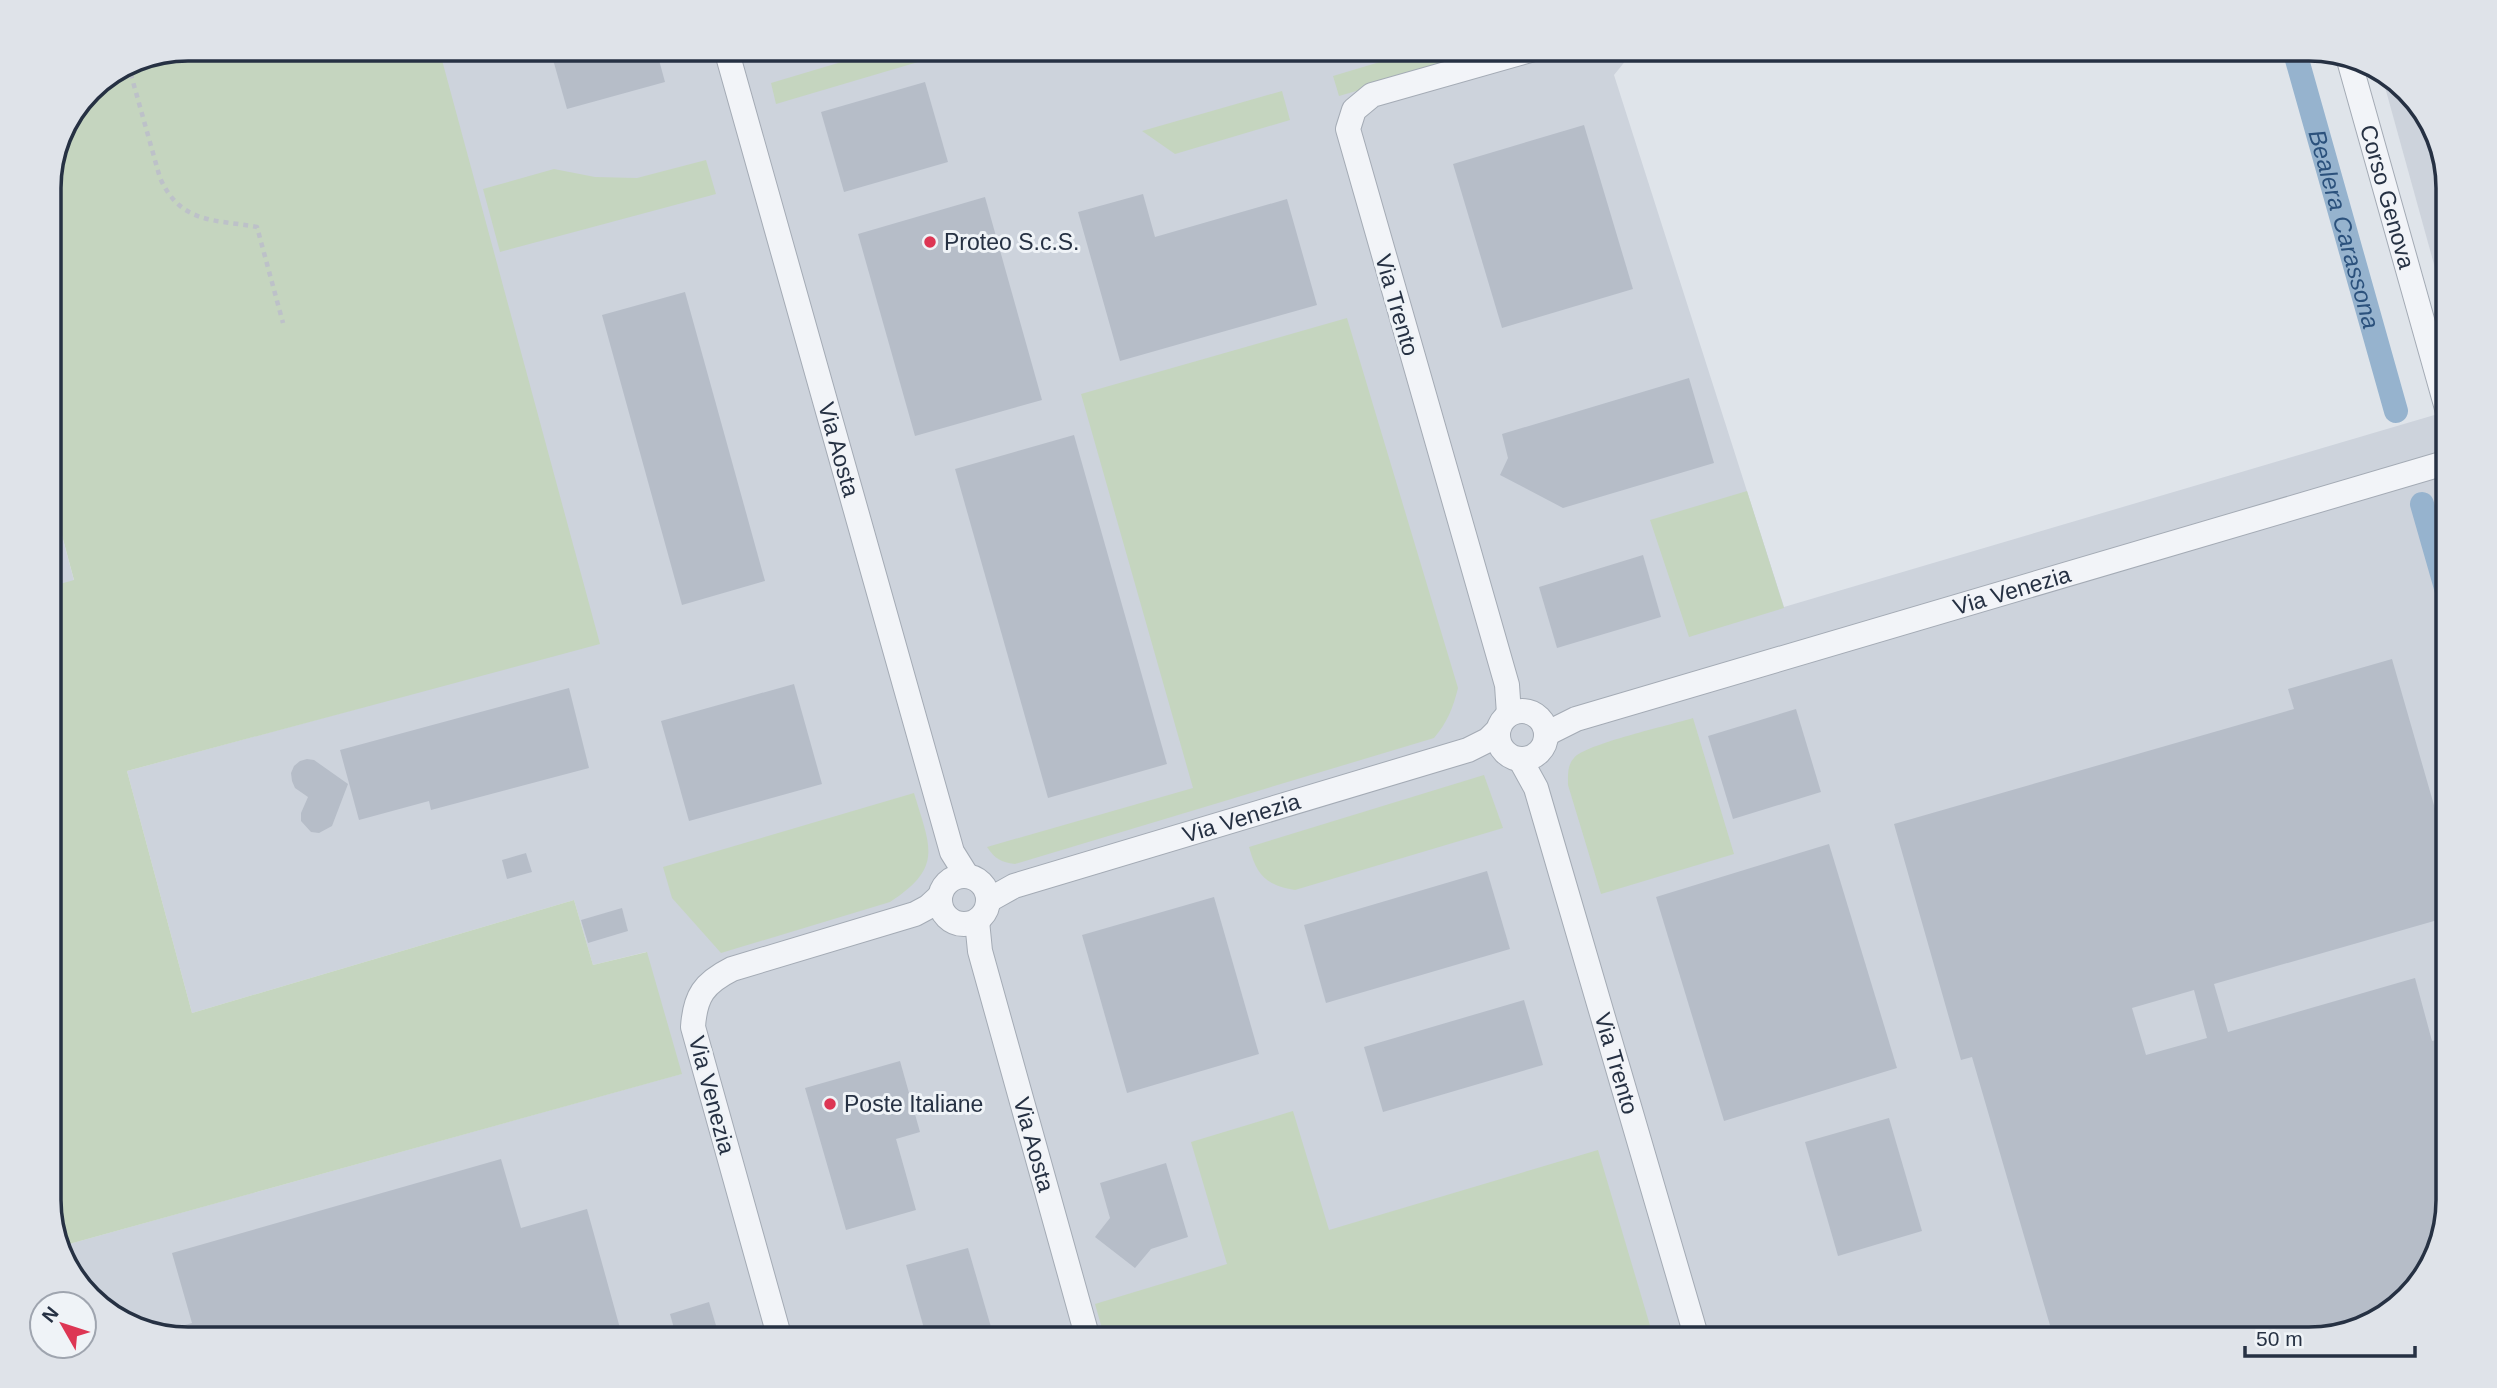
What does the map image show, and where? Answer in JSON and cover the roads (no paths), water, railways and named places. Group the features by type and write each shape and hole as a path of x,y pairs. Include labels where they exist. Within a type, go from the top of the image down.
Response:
{"street":[{"name":"Via Trento","path":"1490,61 1372,95 1354,110 1348,129 1693,1327"},
{"name":"Via Aosta","path":"730,62 952,852 971,934 980,951 1085,1327"},
{"name":"Corso Genova","path":"2353,69 2435,366"},
{"name":"Via Venezia","path":"777,1327 693,1027 694,1008 702,991 714,978 733,969 915,914 929,907 1014,886 1468,750 1488,740 1576,719 2435,466"}],"waterway":[{"name":"Bealera Carassona","path":"2297,61 2396,411"},
{"name":"Bealera Carassona","path":"2422,504 2435,551"}],"place":[{"name":"Proteo S.c.S.","path":"930,242"},
{"name":"Poste Italiane","path":"830,1104"}]}
